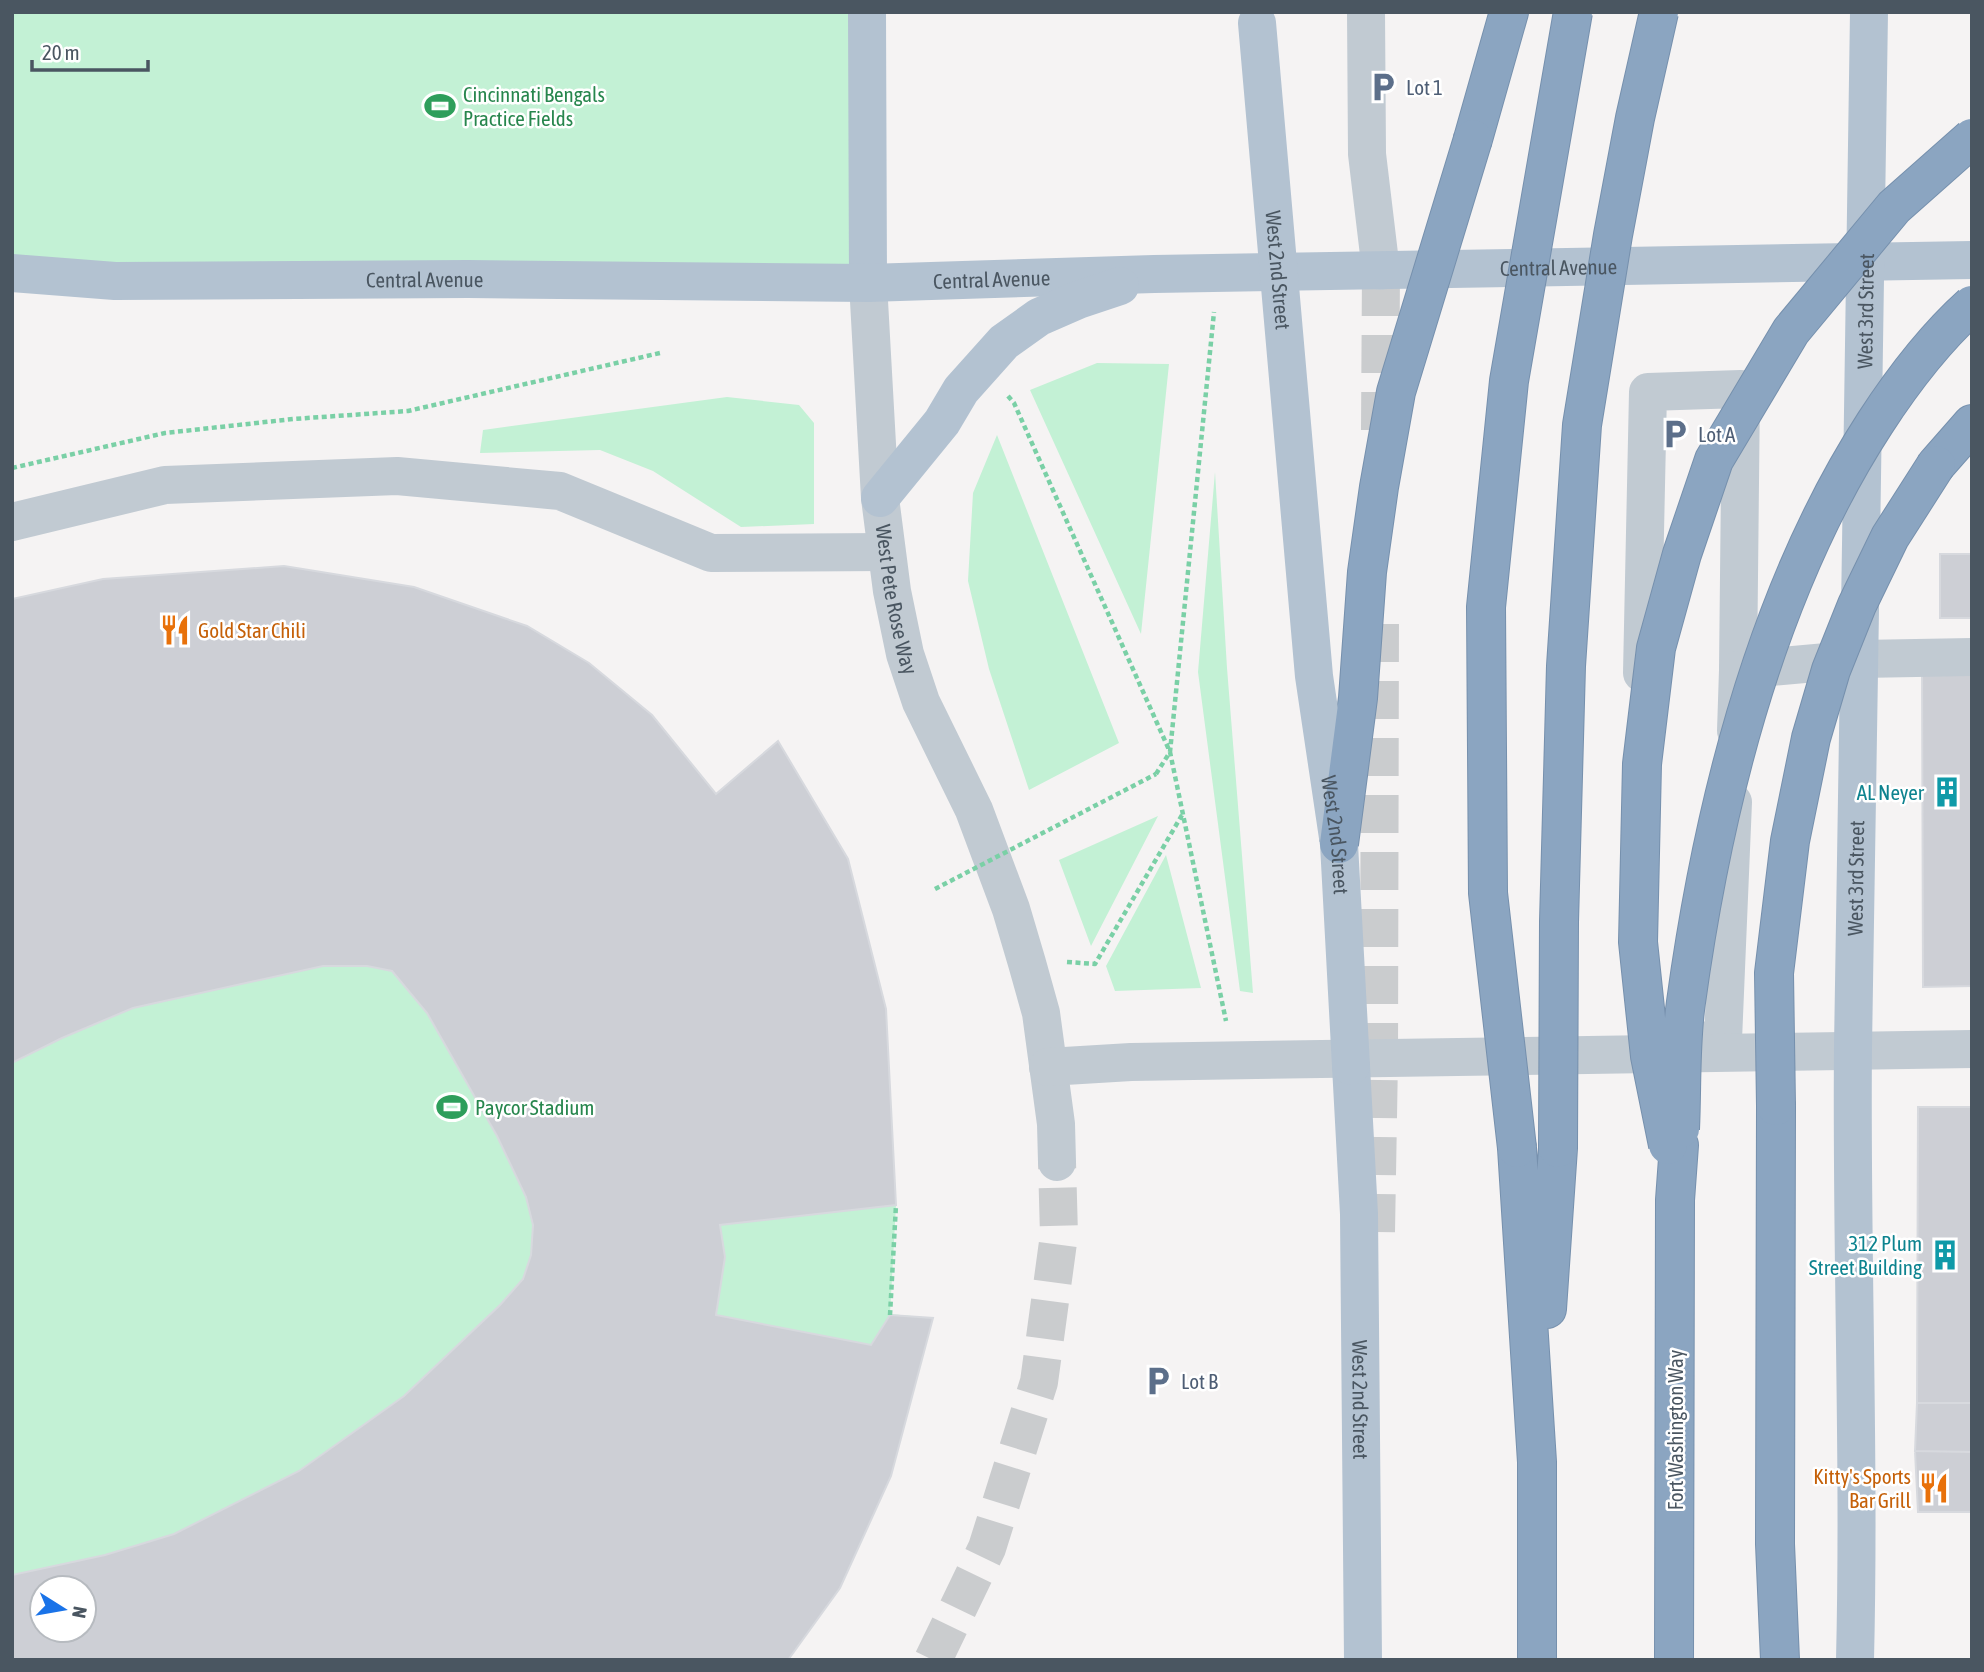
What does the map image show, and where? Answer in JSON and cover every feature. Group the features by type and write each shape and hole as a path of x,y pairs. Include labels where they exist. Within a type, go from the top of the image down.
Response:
{"highway":[{"path":"1339,844 1358,698 1367,572 1378,487 1396,393 1509,12"},
{"path":"1537,1660 1537,1462 1517,1148 1488,893 1486,607 1508,381 1573,12"},
{"path":"1537,1462 1558,1148 1559,922 1566,666 1582,425 1618,209 1659,12"},
{"path":"1674,1145 1650,1056 1638,942 1642,764 1656,648 1682,554 1714,460 1791,331 1894,207 1972,138"},
{"path":"1674,1145 1685,1005 1710,858 1733,758 1770,642 1811,540 1853,457 1909,371 1972,305"},
{"path":"1780,1660 1775,1544 1774,972 1790,841 1811,738 1830,670 1857,605 1890,537 1936,466 1972,424"},
{"name":"Fort Washington Way","path":"1674,1145 1674,1660"}],"main road":[{"name":"West Pete Rose Way","path":"867,12 868,283"},
{"name":"West 3rd Street","path":"1855,1660 1858,1533 1853,1050 1869,12"},
{"name":"West 2nd Street","path":"1257,16 1314,676 1339,844 1359,1214 1363,1660"},
{"name":"Central Avenue","path":"12,273 115,281 468,279 868,283 1154,274 1972,260"},
{"path":"880,498 942,422 961,390 1004,342 1039,317 1078,300 1154,274"}],"street":[{"path":"1366,12 1367,155 1381,271"},
{"name":"West Pete Rose Way","path":"868,283 880,498 886,552 905,654 917,690 974,810 1011,909 1041,1013 1057,1162"},
{"path":"1741,389 1738,670 1723,1040 1634,1042 1648,392 1741,389"},
{"path":"12,522 165,485 397,476 560,491 711,553 886,552"},
{"path":"1738,670 1860,659 1972,657"},
{"path":"1048,1067 1131,1062 1972,1049"}],"path":[{"path":"935,889 1156,774 1170,752 1218,273"},
{"path":"12,468 165,433 293,419 408,411 660,353"},
{"path":"1006,394 1014,403 1170,752 1218,990 1236,1061"},
{"path":"1027,963 1095,964 1183,815"},
{"path":"890,1315 896,1205"}],"green space":[{"name":"Cincinnati Bengals Practice Fields","path":"12,12 867,12 868,283 12,273"},
{"path":"1097,363 1169,364 1141,634 1030,390"},
{"path":"727,397 799,405 814,423 814,524 741,527 653,471 600,450 480,453 483,430"},
{"path":"997,435 1119,743 1029,790 989,669 968,581 973,493"},
{"path":"1215,472 1227,668 1253,993 1240,991 1198,672"},
{"name":"Paycor Stadium","path":"284,566 414,587 527,626 589,663 652,715 716,794 778,741 848,859 886,1009 896,1205 890,1314 933,1318 891,1476 840,1588 12,1660 12,599 103,579"},
{"path":"1158,816 1091,946 1059,860"},
{"path":"1166,855 1201,988 1115,991 1106,966"}],"building":[{"path":"1940,554 1972,554 1972,618 1940,618"},
{"name":"Paycor Stadium","path":"284,566 414,587 527,626 589,663 652,715 716,794 778,741 848,859 886,1009 896,1205 720,1225 725,1257 716,1315 871,1345 890,1315 933,1318 891,1476 840,1588 788,1660 12,1660 12,1575 105,1555 174,1534 299,1471 404,1396 500,1305 523,1279 531,1255 533,1225 526,1197 497,1136 427,1013 392,971 367,966 323,966 133,1008 12,1063 12,599 103,579"},
{"name":"AL Neyer","path":"1922,663 1972,663 1972,986 1923,987"},
{"name":"312 Plum Street Building","path":"1918,1107 1972,1107 1972,1403 1917,1403"},
{"path":"1917,1403 1972,1403 1972,1452 1915,1451"},
{"path":"1915,1451 1972,1452 1972,1512 1918,1512"}],"tunnel":[{"path":"1380,430 1381,271"},
{"path":"1376,1232 1380,613"},
{"path":"933,1660 987,1548 1039,1382 1059,1235 1057,1162"}],"place":[{"name":"Lot 1","path":"1383,87"},
{"name":"Cincinnati Bengals Practice Fields","path":"440,106"},
{"name":"Lot A","path":"1675,434"},
{"name":"Gold Star Chili","path":"175,630"},
{"name":"AL Neyer","path":"1947,792"},
{"name":"Paycor Stadium","path":"452,1107"},
{"name":"312 Plum Street Building","path":"1945,1255"},
{"name":"Lot B","path":"1158,1381"},
{"name":"Kitty's Sports Bar Grill","path":"1934,1488"}]}
